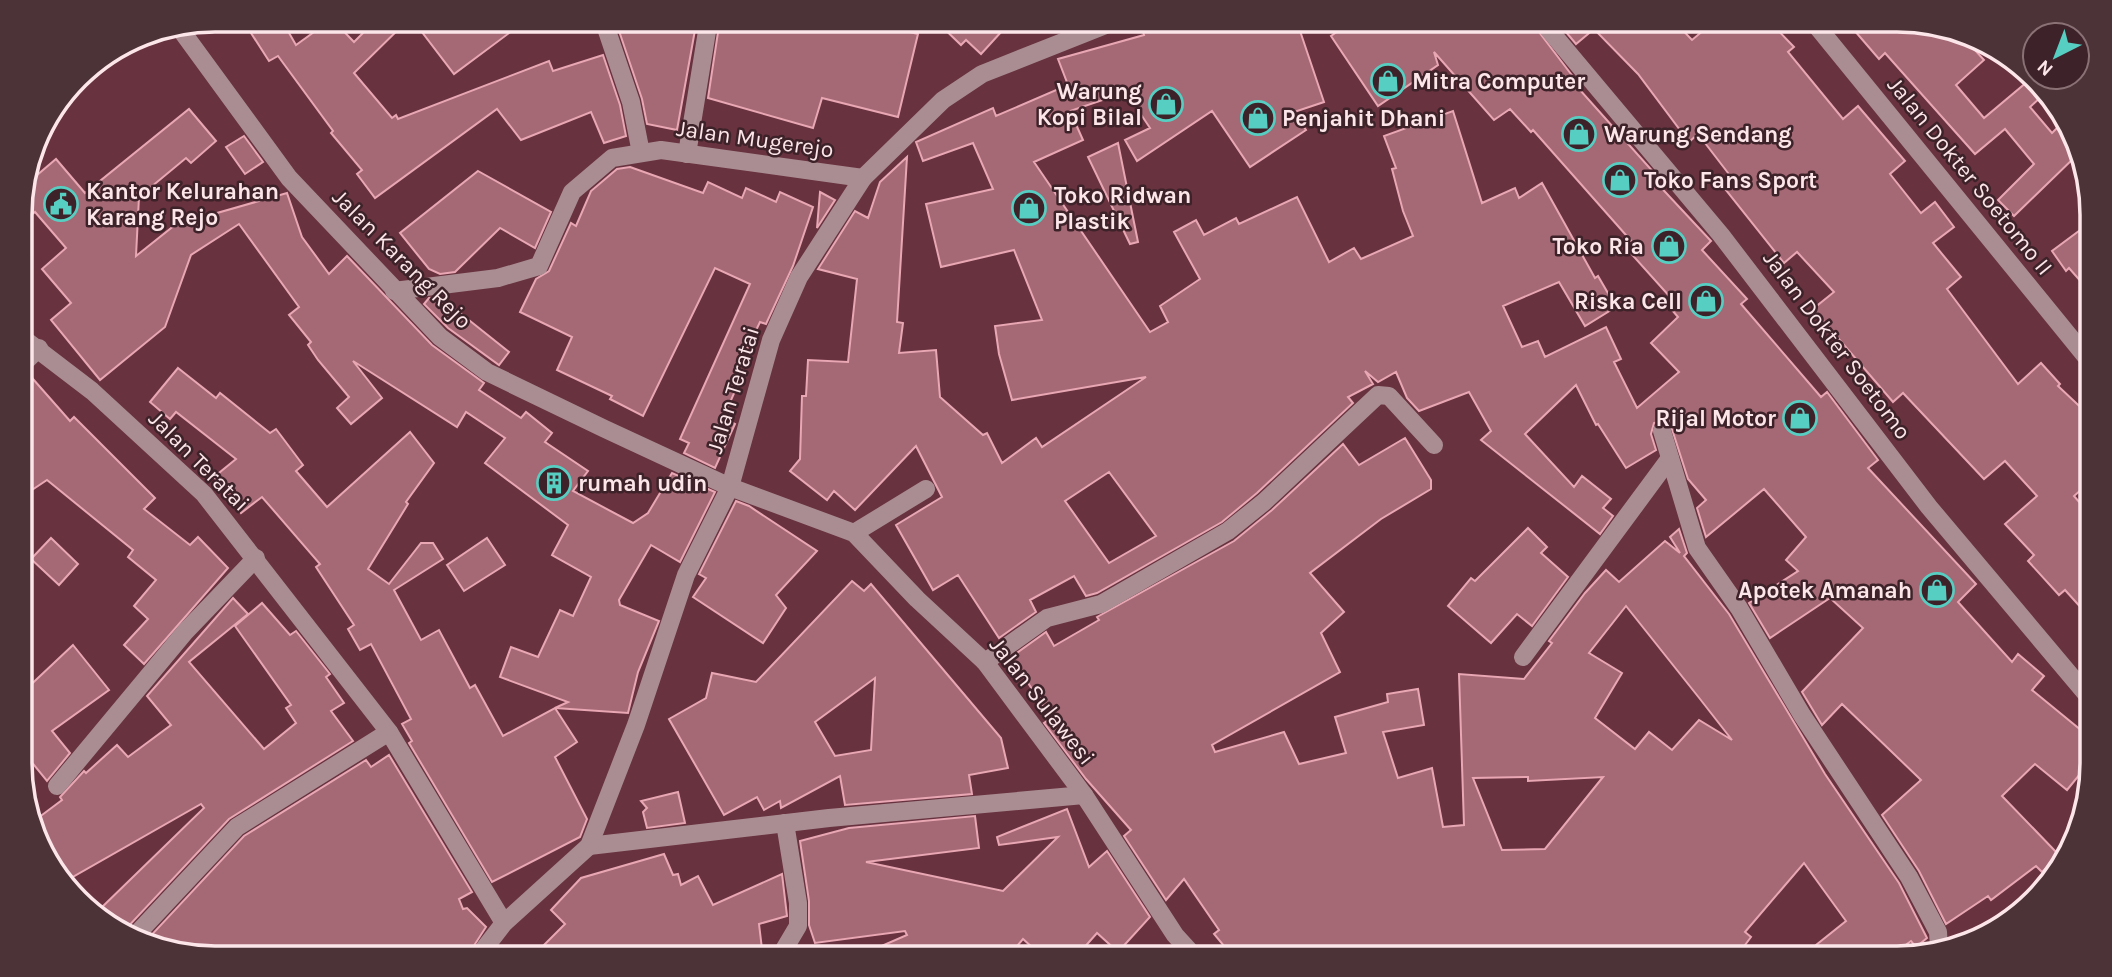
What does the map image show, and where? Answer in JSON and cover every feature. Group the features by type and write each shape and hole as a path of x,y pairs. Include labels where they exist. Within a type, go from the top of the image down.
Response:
{"street":[{"path":"607,32 631,102 641,153"},
{"path":"687,154 707,32"},
{"name":"Jalan Teratai","path":"486,946 504,923 589,846 636,725 686,575 730,487 771,340 799,277 863,178 943,100 982,74 1088,32"},
{"name":"Jalan Dokter Soetomo","path":"1551,32 1721,234 1929,507 2080,687"},
{"name":"Jalan Dokter Soetomo II","path":"1822,32 2080,349"},
{"name":"Jalan Karang Rejo","path":"184,34 289,178 439,337 487,372 730,487"},
{"name":"Jalan Mugerejo","path":"394,291 498,278 539,266 572,192 612,158 662,150 863,178"},
{"name":"Jalan Teratai","path":"32,344 92,391 204,494 389,732 504,923"},
{"path":"32,355 39,348"},
{"path":"985,662 1047,618 1101,604 1218,538 1265,502 1378,396 1389,396 1433,445"},
{"path":"1662,430 1697,548 1738,608 1802,715 1909,877 1938,932 1939,940"},
{"path":"1523,657 1670,457"},
{"name":"Jalan Sulawesi","path":"730,487 854,533 917,599 985,662 1084,795 1175,935 1185,945"},
{"path":"854,533 926,489"},
{"path":"57,786 185,632 256,558"},
{"path":"140,930 242,822 389,732"},
{"path":"589,846 785,823 1084,795"},
{"path":"785,823 798,903 798,926 786,946"}],"building":[{"path":"250,32 288,32 296,45 314,32 344,32 354,42 364,32 396,32 354,73 392,118 396,115 398,119 549,61 553,71 603,55 620,105 626,136 604,143 591,112 521,140 497,109 375,198 357,174 362,170 331,133 333,131 278,56 269,61"},
{"path":"422,32 511,32 454,74"},
{"path":"619,32 695,32 677,130 647,124 642,99"},
{"path":"718,32 918,34 898,117 822,98 813,128 708,98"},
{"path":"948,32 1001,32 981,54 966,40 961,45"},
{"path":"1143,32 1300,32 1324,102 1294,112 1306,130 1250,167 1212,111 1137,161 1125,140 1150,128 1126,92 1070,111 1083,140 1034,162 1150,332 1168,322 1160,306 1200,279 1174,232 1196,220 1204,235 1236,218 1239,224 1297,197 1329,262 1354,248 1361,259 1413,236 1403,211 1392,169 1396,168 1384,136 1453,111 1482,203 1515,188 1519,198 1542,183 1595,278 1598,276 1616,307 1585,326 1559,282 1503,306 1522,347 1538,341 1545,357 1606,327 1621,359 1614,362 1637,408 1679,372 1651,343 1678,317 1666,303 1671,298 1627,249 1633,243 1533,130 1531,132 1510,109 1494,120 1434,52 1438,65 1378,106 1331,36 1337,32 1539,32 1574,78 1571,80 1656,175 1654,180 1711,241 1702,250 1747,299 1741,304 1821,397 1827,392 1878,460 1868,468 1976,584 1958,602 2012,662 2018,654 2044,676 2032,690 2080,729 2080,775 2067,790 2035,764 2002,796 2057,853 2049,865 2042,872 2036,866 1991,900 1988,896 1946,924 1919,871 1882,815 1921,780 1842,704 1822,725 1802,692 1863,628 1830,598 1770,638 1749,603 1798,571 1786,560 1806,537 1764,489 1706,537 1697,508 1706,500 1688,479 1670,423 1664,420 1654,423 1651,434 1656,450 1626,468 1598,424 1596,425 1576,385 1525,434 1574,487 1582,476 1611,499 1603,508 1613,516 1600,534 1481,440 1491,431 1469,392 1419,411 1407,398 1396,372 1378,382 1365,371 1373,384 1348,397 1353,403 1222,522 1097,593 1086,596 1074,576 1030,600 1036,612 999,638 958,575 933,590 896,525 942,497 916,446 855,510 834,491 827,500 790,471 800,459 802,396 806,396 808,360 848,362 857,279 818,269 855,211 868,218 880,182 907,157 897,322 903,323 899,353 936,350 940,397 983,435 987,433 1002,463 1036,438 1042,447 1146,377 1012,400 999,354 995,326 1042,320 1014,250 941,267 926,204 993,189 973,143 923,161 916,142 993,108 996,116 1068,85 1058,59 1144,35","holes":["1109,472 1156,536 1109,563 1065,501"]},
{"path":"1566,32 1590,32 1576,44"},
{"path":"1597,32 1684,32 1692,40 1702,32 1780,32 1794,47 1788,52 1843,119 1858,106 1905,161 1890,174 1921,213 1935,202 1954,227 1933,243 1961,277 1947,289 2018,384 2041,363 2060,384 2058,386 2080,407 2080,491 2074,496 2080,503 2080,607 2065,590 2059,595 2028,561 2034,555 2005,524 2037,496 2005,461 1984,479 1903,393 1893,402 1813,309 1834,292 1797,252 1784,263 1726,190 1735,182 1698,134 1689,142 1638,74"},
{"path":"1856,32 1910,32 1933,35 1975,49 1984,60 1956,85 1984,118 2021,87 2021,91 2032,91 2039,99 2030,107 2052,133 2058,127 2072,160 2014,216 1998,200 2034,164 2005,129 1975,154 1885,53 1879,59"},
{"path":"189,109 216,141 191,163 186,158 139,197 136,256 175,225 287,193 302,237 329,274 347,256 432,345 484,383 479,390 521,418 526,412 552,433 545,442 588,471 573,491 633,523 648,513 672,473 715,492 680,562 651,545 619,600 620,605 659,621 638,672 628,713 555,708 568,702 500,677 511,647 538,657 560,610 573,616 591,577 552,555 568,525 485,463 505,438 466,412 457,427 353,361 382,398 351,424 337,408 349,397 318,360 308,345 311,342 289,315 299,307 239,224 191,255 165,327 100,380 51,320 71,303 42,269 66,248 35,212 32,214 36,176 56,159 85,193"},
{"path":"244,136 263,162 245,174 226,147"},
{"path":"1118,143 1138,242 1130,244 1088,157"},
{"path":"630,167 703,193 708,182 742,198 746,188 776,202 780,192 813,207 793,266 766,324 760,322 738,368 744,371 723,418 735,424 715,468 684,453 689,443 680,439 750,284 715,268 643,416 610,399 612,396 557,370 572,337 520,312 536,279 549,271 571,223 576,226 591,191 617,169"},
{"path":"478,171 551,212 535,248 500,228 455,272 440,274 429,269 400,233"},
{"path":"820,192 835,200 817,228"},
{"path":"2080,230 2080,280 2069,268 2066,271 2052,251"},
{"path":"440,297 509,352 499,365 448,328 424,304 429,298"},
{"path":"178,368 216,398 220,393 270,433 276,429 303,465 296,471 327,507 410,432 434,463 406,502 408,504 368,569 389,584 421,543 433,543 443,559 394,590 421,640 439,630 470,688 475,685 503,736 555,708 577,742 555,757 587,819 580,837 492,882 409,743 412,741 402,724 411,719 371,644 360,650 348,629 354,625 316,567 320,564 262,497 241,513 214,477 236,459 176,412 170,419 150,402"},
{"path":"32,380 70,421 74,417 155,498 144,509 190,545 198,537 228,568 144,664 124,645 148,619 134,606 156,580 128,557 133,550 47,480 32,490"},
{"path":"1405,438 1431,480 1431,489 1381,519 1310,573 1344,612 1321,633 1340,672 1212,745 1215,752 1284,732 1299,764 1346,753 1335,717 1388,702 1387,694 1418,689 1424,725 1383,732 1398,778 1432,768 1443,827 1464,825 1459,674 1524,679 1585,593 1606,570 1619,582 1665,541 1680,553 1670,537 1679,529 1687,553 1684,556 1729,614 1825,774 1899,883 1927,938 1914,945 1911,941 1905,945 1816,945 1846,921 1804,863 1745,932 1751,937 1745,945 1224,945 1214,934 1219,930 1184,879 1166,900 1124,836 1131,830 1086,779 1044,723 1051,718 1011,657 1046,632 1054,646 1099,620 1097,617 1234,541 1272,510 1343,444 1359,465","holes":["1626,606 1732,740 1699,720 1672,750 1649,732 1635,749 1595,718 1622,673 1589,653","1528,777 1528,781 1603,777 1545,849 1502,850 1473,778"]},
{"path":"736,501 749,506 817,551 776,595 786,608 763,643 693,597 706,578 699,574"},
{"path":"1528,528 1547,547 1541,553 1568,577 1532,626 1517,614 1491,643 1448,606 1471,578 1475,581"},
{"path":"51,538 78,564 59,585 32,558"},
{"path":"487,538 505,565 464,591 447,565"},
{"path":"852,581 864,591 871,584 1001,738 1008,768 969,775 972,794 845,805 840,776 781,808 780,801 764,810 757,797 724,815 669,719 706,698 712,673 756,682","holes":["875,678 871,750 835,756 815,722"]},
{"path":"233,598 248,614 189,662 264,749 296,723 286,708 291,705 235,626 262,603 290,635 296,631 330,674 326,677 344,703 331,711 353,741 229,819 130,925 102,907 204,808 201,804 72,877 56,854 40,817 62,800 60,797 84,771 86,773 117,745 128,757 171,725 147,696"},
{"path":"73,645 109,690 52,731 70,753 47,781 32,763 32,684"},
{"path":"389,755 472,892 459,899 463,909 467,908 486,927 474,946 214,946 179,942 152,934 244,836 366,760 371,767"},
{"path":"678,792 685,823 647,828 643,812 647,808 641,801"},
{"path":"1067,809 1089,867 1107,851 1150,917 1124,945 1111,945 1097,933 1086,945 1030,946 1023,939 1018,946 883,946 907,935 905,931 815,943 809,925 809,901 800,841 849,828 975,816 979,848 866,862 1003,891 1058,837 999,845 997,837"},
{"path":"664,854 673,875 678,874 681,885 698,876 713,905 782,874 787,916 759,924 762,946 543,946 565,924 551,910 581,878"}],"place":[{"name":"Mitra Computer","path":"1388,81"},
{"name":"Warung Kopi Bilal","path":"1166,104"},
{"name":"Penjahit Dhani","path":"1258,118"},
{"name":"Warung Sendang","path":"1579,134"},
{"name":"Toko Fans Sport","path":"1620,180"},
{"name":"Kantor Kelurahan Karang Rejo","path":"61,204"},
{"name":"Toko Ridwan Plastik","path":"1029,208"},
{"name":"Toko Ria","path":"1669,246"},
{"name":"Riska Cell","path":"1706,301"},
{"name":"Rijal Motor","path":"1800,418"},
{"name":"rumah udin","path":"554,483"},
{"name":"Apotek Amanah","path":"1937,590"}]}
